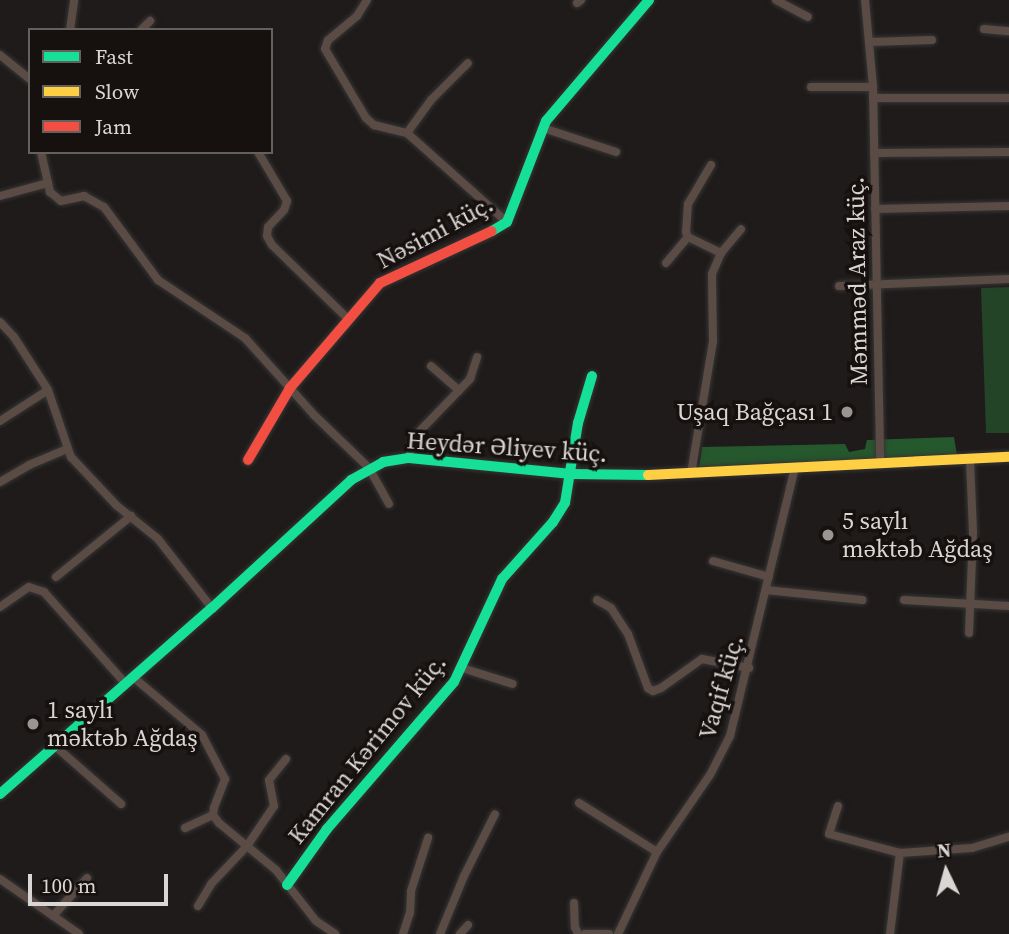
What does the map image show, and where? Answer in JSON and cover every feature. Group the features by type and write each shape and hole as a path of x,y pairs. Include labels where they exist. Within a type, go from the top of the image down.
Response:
{"street":[{"path":"70,28 74,0"},
{"path":"367,0 357,16 328,40 325,49 366,118 374,125 407,133 507,222"},
{"name":"Nəsimi küç.","path":"248,460 290,388 380,283 394,274 483,236 507,222 543,128 555,107 649,0"},
{"path":"776,0 808,17"},
{"name":"Məmməd Araz küç.","path":"865,0 873,87 880,464"},
{"path":"143,28 150,21"},
{"path":"984,29 1009,31"},
{"path":"869,42 932,40"},
{"path":"0,55 28,77"},
{"path":"407,133 431,100 468,63"},
{"path":"811,87 873,87"},
{"path":"873,98 1009,99"},
{"path":"543,128 616,152"},
{"path":"874,153 1009,152"},
{"path":"41,154 50,192 61,201 84,196 104,207 158,281 245,338 369,468 389,504"},
{"path":"259,154 286,201 284,210 268,227 267,236 272,245 348,319"},
{"path":"666,262 688,237 688,204 711,165"},
{"path":"0,196 48,183"},
{"path":"875,209 1009,206"},
{"path":"691,474 713,341 712,274 721,253 741,229"},
{"path":"688,237 721,253"},
{"path":"839,286 1009,279"},
{"path":"0,322 14,337 48,390 57,411 67,449 104,493 158,539 212,608"},
{"path":"409,458 411,444 420,428 474,372 477,357"},
{"path":"430,366 459,390"},
{"name":"Kamran Kərimov küç.","path":"287,885 327,829 454,682 488,603 513,564 535,543 565,503 578,424 592,376"},
{"path":"0,421 48,390"},
{"path":"0,482 29,465 67,449"},
{"name":"Heydər Əliyev küç.","path":"0,794 212,608 351,480 383,462 409,458 571,474 691,474 1009,457"},
{"path":"970,459 970,633"},
{"name":"Vaqif küç.","path":"618,934 657,852 719,761 735,722 795,468"},
{"path":"56,577 131,516"},
{"path":"713,561 769,577"},
{"path":"0,607 29,587 44,592 130,681 202,735 225,779 213,815 185,828"},
{"path":"766,590 862,600"},
{"path":"597,600 611,608 628,634 648,688 653,691 702,659 749,668"},
{"path":"904,600 1009,606"},
{"path":"462,668 513,684"},
{"path":"55,746 121,804"},
{"path":"198,906 211,884 247,846 274,806 269,780 286,759"},
{"path":"579,803 657,852"},
{"path":"838,806 829,834 900,853 972,848 1009,837"},
{"path":"440,934 464,876 495,814"},
{"path":"213,815 287,885 316,921 335,934"},
{"path":"403,934 410,913 411,891 428,838"},
{"path":"890,934 900,853"},
{"path":"0,878 79,934"},
{"path":"53,916 87,878"},
{"path":"574,903 575,928 578,934"},
{"path":"460,934 468,925"},
{"path":"585,934 609,934"}],"green space":[{"path":"1009,287 1009,433 986,433 981,288"},
{"path":"954,437 957,455 699,468 702,447 845,444 849,452 865,449 867,440"}],"traffic: fast":[{"path":"492,231 507,222 546,121 649,0"},
{"path":"287,885 327,829 454,682 502,579 553,522 565,503 578,423 592,376"},
{"path":"0,794 212,608 351,480 383,462 409,458 571,474 648,475"}],"traffic: slow":[{"path":"648,475 1009,457"}],"traffic: jam":[{"path":"248,460 290,388 380,283 492,231"}],"place":[{"name":"Uşaq Bağçası 1","path":"847,412"},
{"name":"5 saylı məktəb Ağdaş","path":"828,535"},
{"name":"1 saylı məktəb Ağdaş","path":"33,724"}]}
